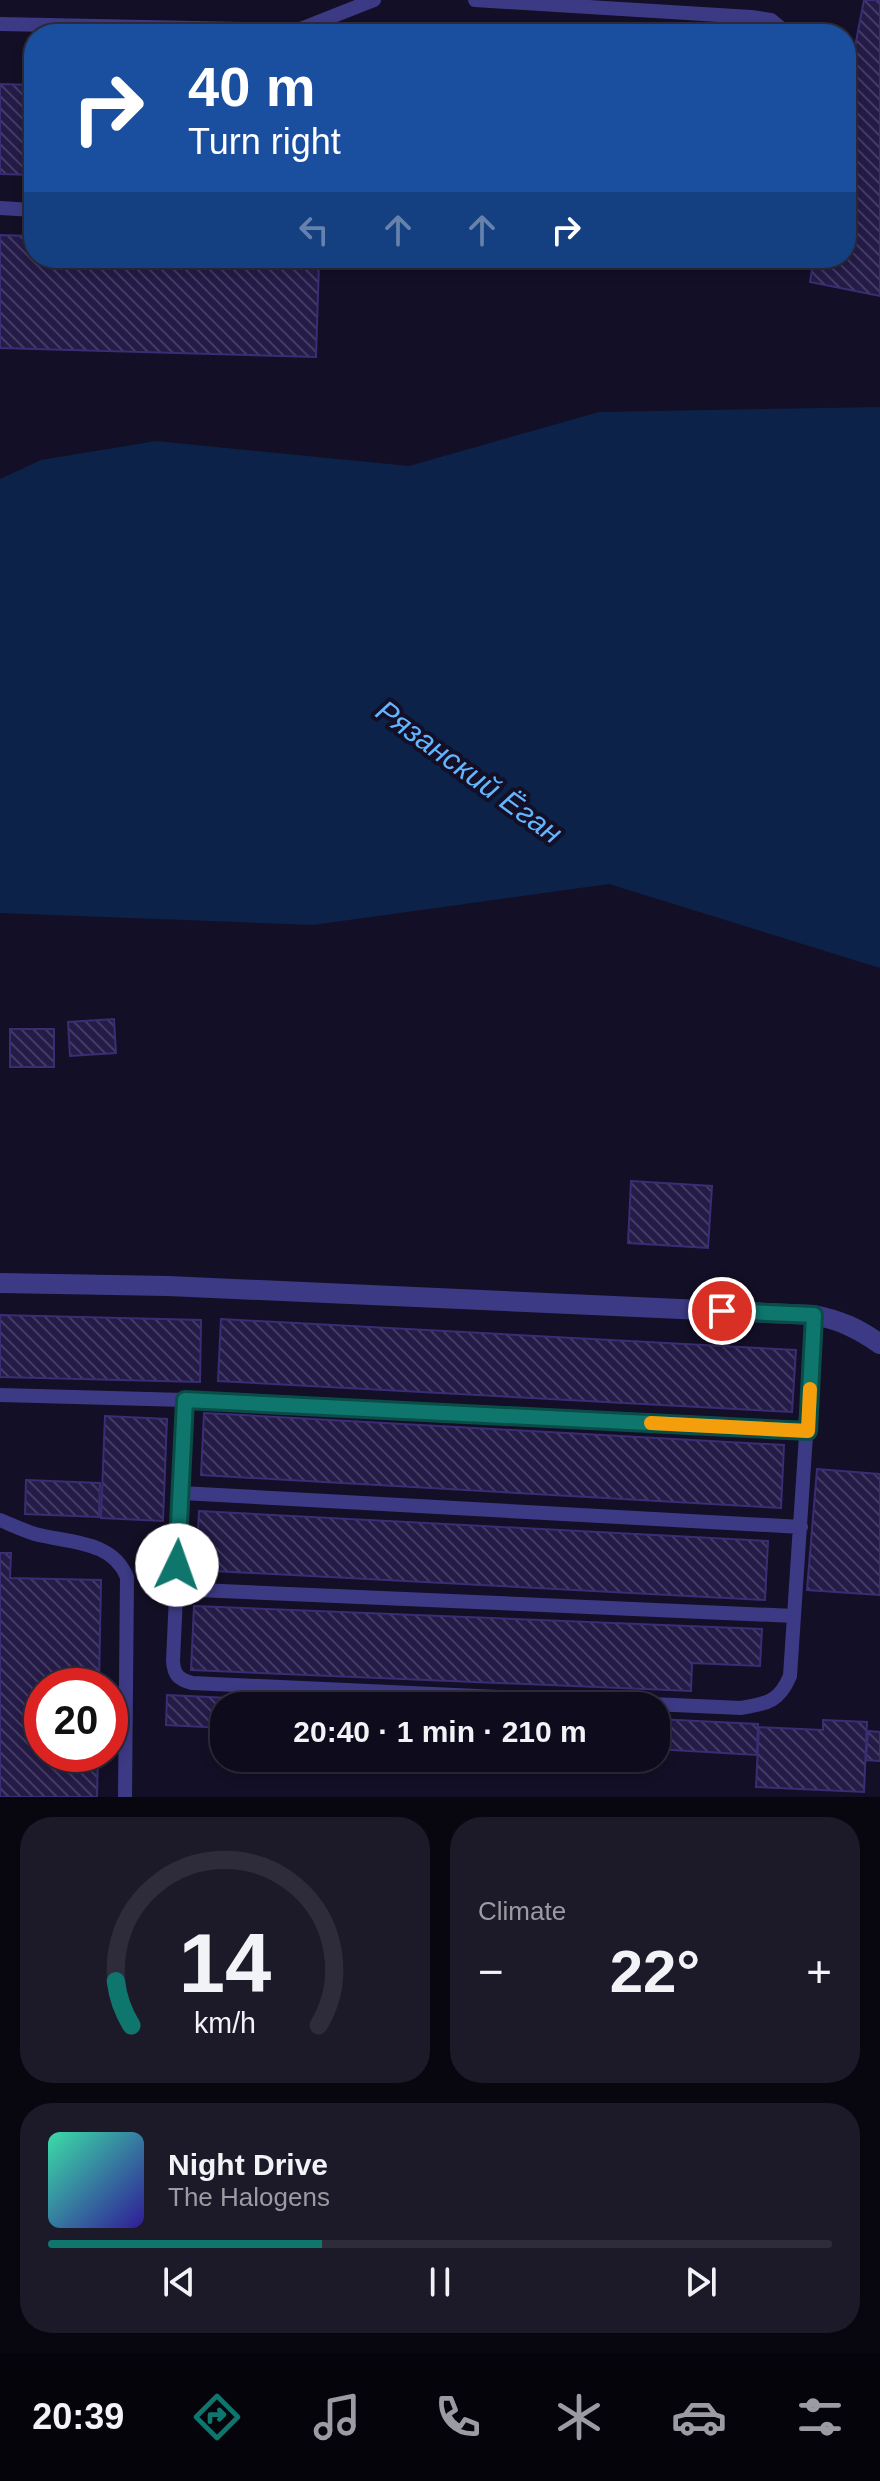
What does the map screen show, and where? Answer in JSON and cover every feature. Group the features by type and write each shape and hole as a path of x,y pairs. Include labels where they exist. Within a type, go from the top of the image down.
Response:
{"street":[{"path":"0,1283 184,1287 814,1315 862,1331 880,1344"}],"lane":[{"path":"318,24 374,0"},
{"path":"475,0 751,17 771,20 776,24"},
{"path":"0,24 24,25"},
{"path":"0,208 24,209"},
{"path":"185,1400 174,1673 180,1680 741,1708 766,1704 782,1694 790,1676 814,1315"},
{"path":"0,1395 185,1400 808,1431"},
{"path":"181,1493 801,1527"},
{"path":"0,1520 37,1534 99,1547 123,1565 127,1577 125,1797"},
{"path":"176,1589 794,1616"}],"water":[{"name":"Рязанский Ёган","path":"880,407 880,968 609,884 313,925 0,913 0,479 41,460 156,441 409,466 599,412"}],"building":[{"path":"864,0 880,0 880,296 810,282 812,268 856,268 856,41"},
{"path":"0,84 24,85 24,175 0,174"},
{"path":"0,235 24,236 24,268 319,268 316,357 0,348"},
{"path":"114,1019 116,1053 70,1056 68,1022"},
{"path":"10,1029 54,1029 54,1067 10,1067"},
{"path":"631,1181 712,1186 708,1248 628,1243"},
{"path":"0,1315 201,1320 200,1382 0,1377"},
{"path":"221,1319 796,1350 792,1412 218,1381"},
{"path":"204,1413 784,1445 781,1508 201,1475"},
{"path":"105,1416 167,1419 163,1521 101,1518"},
{"path":"817,1469 880,1474 880,1595 807,1590"},
{"path":"26,1480 100,1483 99,1517 25,1514"},
{"path":"199,1511 768,1541 765,1600 196,1570"},
{"path":"0,1553 11,1553 10,1578 101,1580 99,1668 24,1668 24,1772 98,1772 97,1797 0,1797"},
{"path":"194,1606 762,1629 760,1666 692,1663 691,1691 191,1670"},
{"path":"167,1695 210,1697 210,1727 166,1725"},
{"path":"670,1720 758,1724 757,1755 670,1750"},
{"path":"823,1720 867,1722 864,1792 756,1787 759,1727 823,1730"},
{"path":"868,1731 880,1732 880,1761 866,1760"}],"slow traffic":[{"path":"651,1423 808,1431 810,1389"}],"route":[{"path":"177,1565 185,1400 808,1431 814,1315 722,1311"}]}
